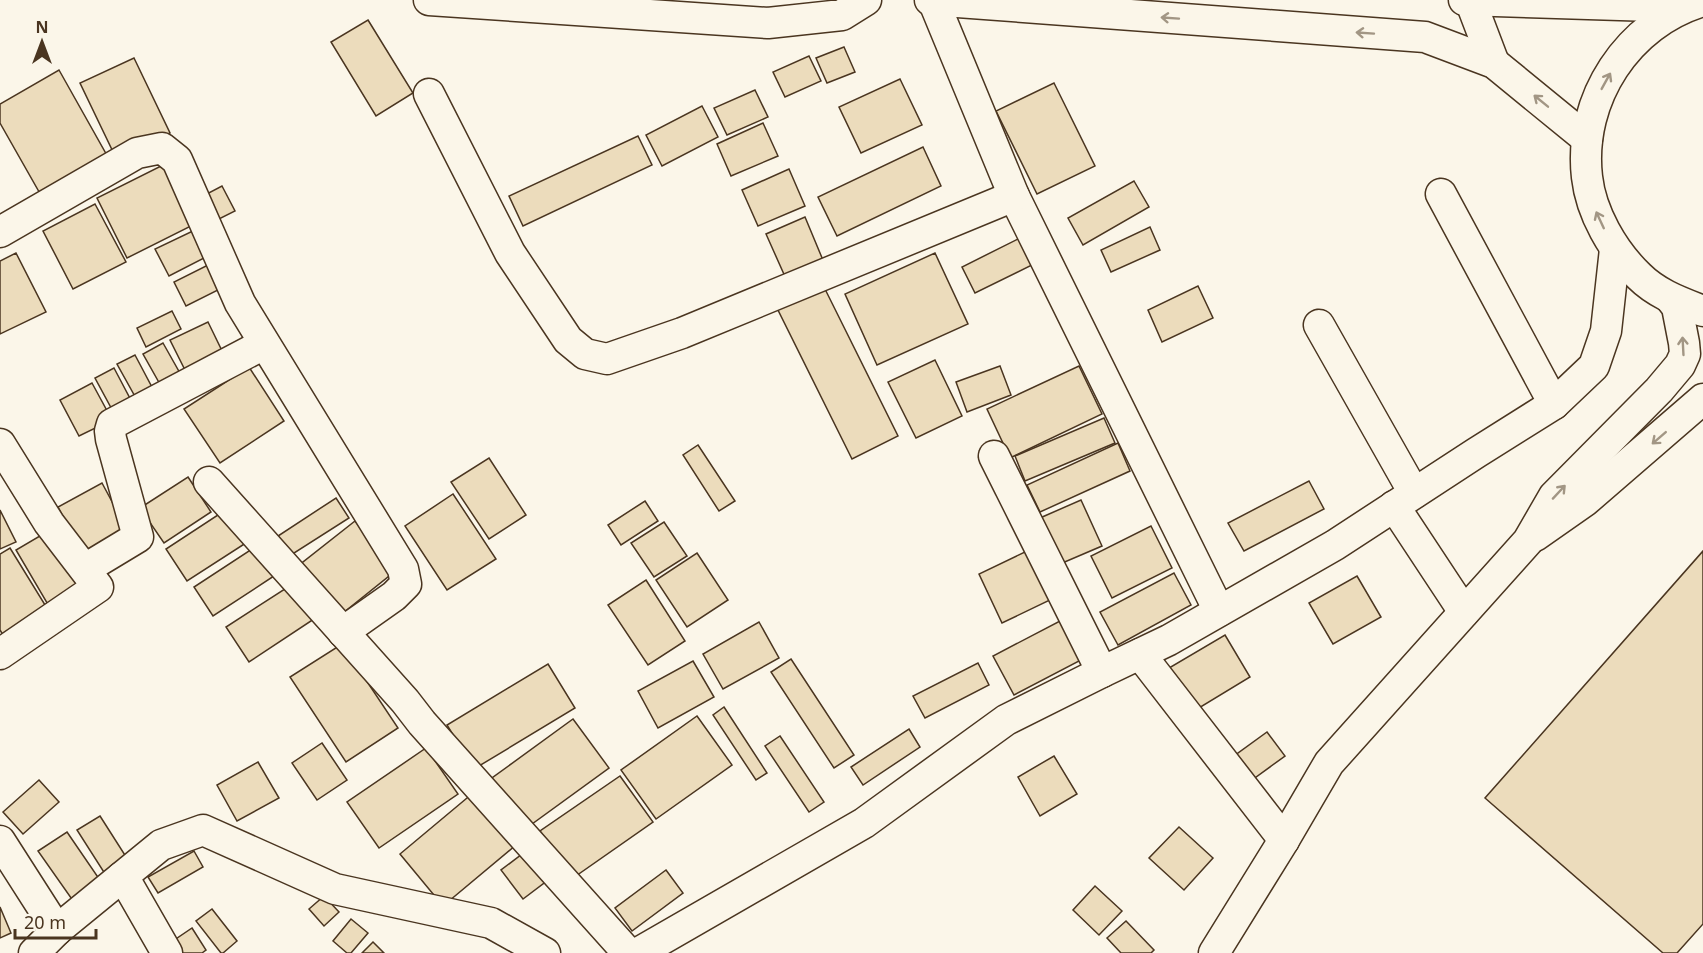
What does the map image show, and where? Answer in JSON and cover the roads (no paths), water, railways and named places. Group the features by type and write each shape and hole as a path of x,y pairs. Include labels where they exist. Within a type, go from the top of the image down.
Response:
{"street":[{"path":"429,0 768,22 842,15 866,0"},
{"path":"1219,611 1014,196 932,0 1425,37 1494,63 1587,139"},
{"path":"1494,63 1468,0 1693,4"},
{"path":"1693,4 1647,29 1618,60 1597,97 1587,139 1587,177 1597,215 1615,249 1640,278 1671,299 1703,311"},
{"path":"429,94 510,253 529,282 568,340 585,354 607,359 682,333 1014,196"},
{"path":"0,232 137,153 162,148 177,160 240,303 403,569 406,584 394,596 343,632"},
{"path":"1441,194 1554,404"},
{"path":"209,483 343,632 645,951 864,823 1006,720 1170,640 1335,545 1554,404 1594,366 1606,331 1615,249"},
{"path":"1214,953 1329,763 1528,541 1554,496 1659,390 1680,365 1685,354 1684,343 1677,307 1671,299"},
{"path":"1319,325 1404,500 1464,612"},
{"path":"85,569 138,537 111,439 112,424 264,344"},
{"path":"1528,541 1584,501 1703,399"},
{"path":"0,444 49,523 98,587 0,654"},
{"path":"994,456 1102,672"},
{"path":"1140,654 1284,840"},
{"path":"34,953 57,930 161,845 203,830 335,889 490,922 545,953"},
{"path":"0,841 57,930"},
{"path":"122,877 168,953"}]}
